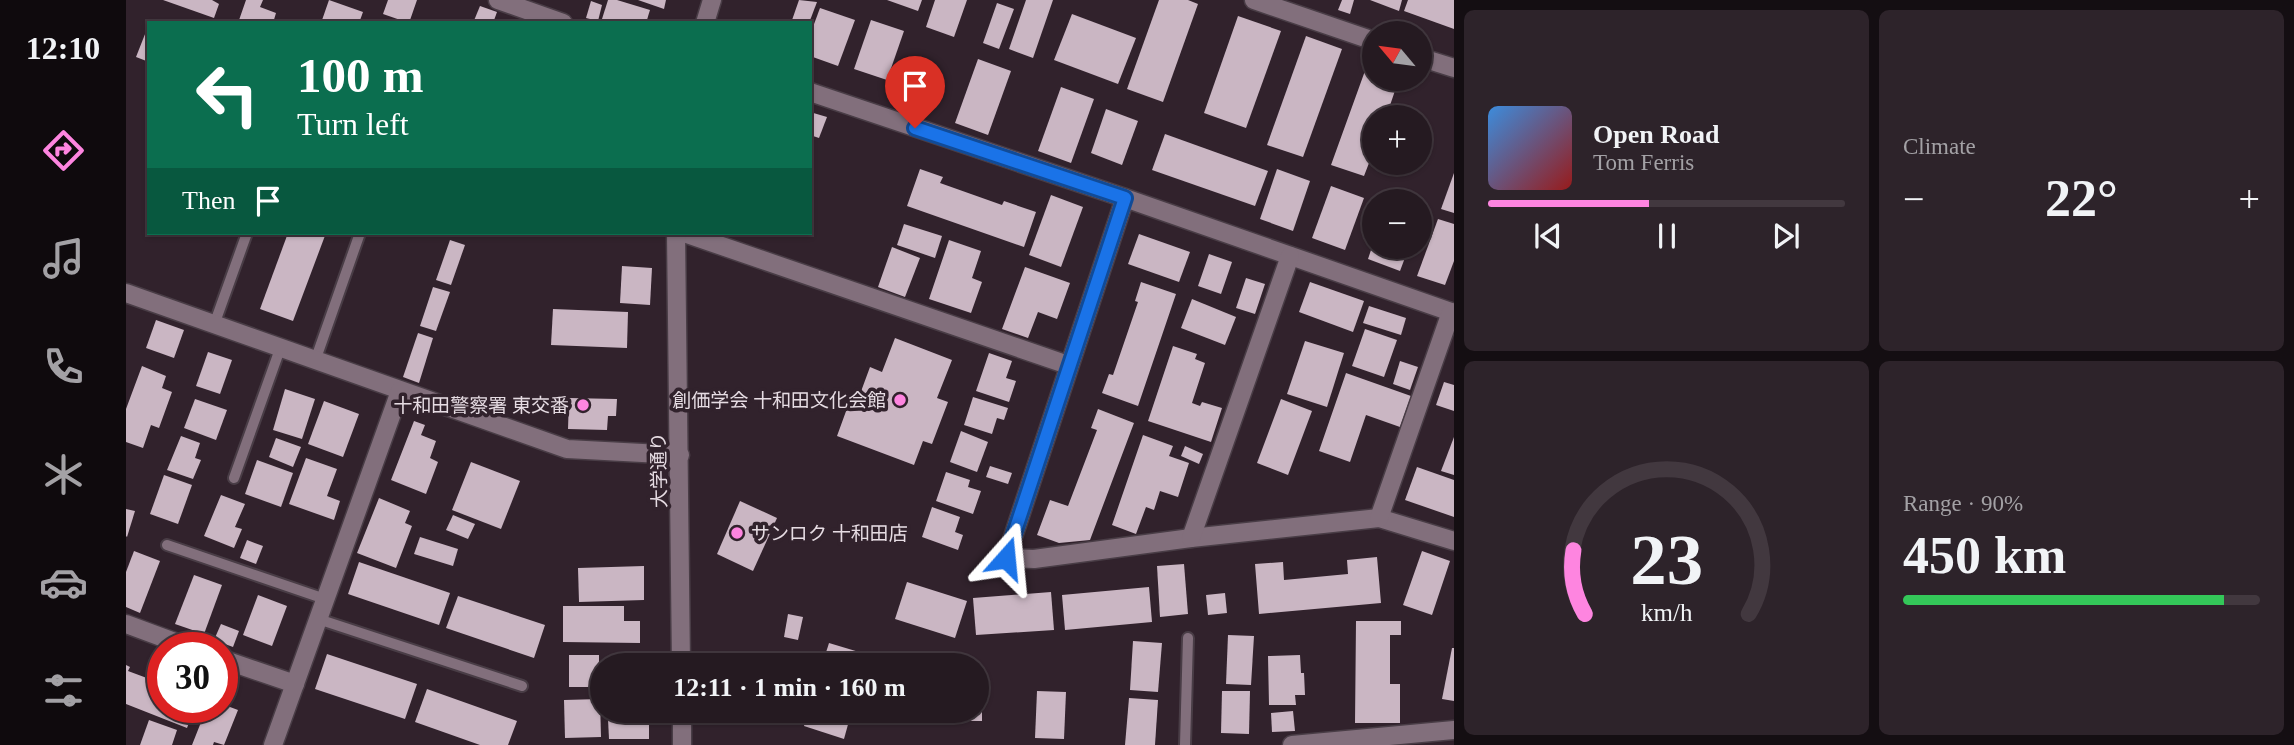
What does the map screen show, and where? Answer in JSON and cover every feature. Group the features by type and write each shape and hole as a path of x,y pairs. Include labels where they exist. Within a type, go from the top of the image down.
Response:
{"street":[{"path":"498,0 557,21"},
{"path":"706,21 712,0"},
{"path":"1254,0 1362,37"},
{"path":"1432,61 1454,68"},
{"path":"812,93 1125,198 1452,313 1379,517"},
{"path":"1125,198 1006,558 1034,559 1379,517 1454,541"},
{"name":"大学通り","path":"676,235 681,653"},
{"path":"690,235 1068,365"},
{"path":"1191,538 1290,256"},
{"path":"126,293 567,449 680,455"},
{"path":"273,745 400,391"},
{"path":"126,624 148,632"},
{"path":"238,664 295,684"},
{"path":"682,723 682,745"},
{"path":"1292,745 1454,730"}],"lane":[{"path":"214,325 246,235"},
{"path":"315,361 359,235"},
{"path":"234,478 280,349"},
{"path":"167,545 325,599"},
{"path":"318,619 522,686"},
{"path":"1185,745 1188,638"}],"building":[{"path":"163,0 212,0 219,4 214,18"},
{"path":"246,0 263,0 260,7 276,13 274,21 239,21"},
{"path":"329,0 363,12 360,21 322,21"},
{"path":"388,0 417,0 410,21 383,14"},
{"path":"608,0 650,10 647,21 602,19"},
{"path":"638,0 666,0 664,9"},
{"path":"799,0 817,2 810,21 792,21"},
{"path":"887,0 922,0 918,11"},
{"path":"935,0 967,0 954,37 926,27"},
{"path":"1026,0 1053,0 1033,58 1009,49"},
{"path":"1159,0 1188,0 1198,4 1163,102 1127,89"},
{"path":"1342,0 1354,0 1350,14 1338,10"},
{"path":"1370,0 1402,0 1399,11"},
{"path":"1408,0 1454,0 1454,29 1432,21 1404,11"},
{"path":"591,1 602,5 598,21 586,18"},
{"path":"997,3 1014,9 999,49 983,43"},
{"path":"480,6 497,12 494,21 474,21"},
{"path":"820,8 855,20 838,66 812,57 812,30"},
{"path":"1072,14 1136,38 1118,84 1054,60"},
{"path":"1238,16 1281,31 1246,128 1204,113"},
{"path":"871,20 904,31 887,80 854,69"},
{"path":"147,29 147,61 136,57"},
{"path":"1306,36 1342,49 1303,157 1267,145"},
{"path":"978,59 1011,71 988,135 955,123"},
{"path":"1362,79 1362,91 1395,91 1390,105 1362,105 1364,176 1331,165"},
{"path":"1061,87 1094,99 1071,163 1038,151"},
{"path":"1106,109 1138,121 1122,165 1091,153"},
{"path":"812,113 827,117 819,138 812,136"},
{"path":"1165,134 1268,171 1255,206 1152,170"},
{"path":"920,169 943,177 940,183 1002,205 1004,201 1036,212 1024,247 907,206"},
{"path":"1277,169 1310,181 1293,231 1260,219"},
{"path":"1454,173 1454,213 1441,209"},
{"path":"1331,186 1362,197 1345,250 1312,238"},
{"path":"1051,195 1083,207 1061,267 1029,255"},
{"path":"1438,219 1454,224 1454,261 1445,285 1417,276 1423,259 1432,259 1432,235"},
{"path":"904,224 942,236 935,258 897,245"},
{"path":"1139,234 1190,252 1179,282 1128,264"},
{"path":"287,235 325,235 293,321 260,309"},
{"path":"450,240 465,245 451,285 436,280"},
{"path":"949,240 981,251 972,278 982,282 971,313 929,299"},
{"path":"892,247 920,258 905,297 878,287"},
{"path":"1209,254 1232,262 1221,294 1198,286"},
{"path":"1368,259 1404,259 1400,271"},
{"path":"622,266 652,268 650,305 620,303"},
{"path":"1025,267 1070,283 1057,319 1038,312 1028,338 1002,329"},
{"path":"1246,278 1265,284 1255,314 1236,308"},
{"path":"1141,282 1176,294 1138,406 1102,393 1109,374 1113,375 1138,302 1135,301"},
{"path":"1310,282 1364,301 1353,332 1299,312"},
{"path":"433,287 450,292 436,331 420,326"},
{"path":"1192,299 1236,317 1225,345 1181,328"},
{"path":"1369,306 1406,318 1401,335 1363,323"},
{"path":"553,309 628,312 627,348 551,345"},
{"path":"156,320 184,330 174,358 146,348"},
{"path":"1365,329 1397,340 1384,377 1352,366"},
{"path":"418,333 433,338 419,383 403,377"},
{"name":"創価学会 十和田文化会館","path":"895,338 952,360 937,398 948,402 932,444 923,441 914,465 837,436 849,403 856,405 870,367 882,372"},
{"path":"1305,341 1344,353 1327,407 1287,394"},
{"path":"1173,346 1197,354 1195,359 1205,363 1192,403 1200,406 1202,402 1222,408 1211,442 1148,421"},
{"path":"208,352 232,360 220,394 196,386"},
{"path":"989,353 1012,361 1006,378 1016,381 1009,402 976,391"},
{"path":"1400,361 1418,367 1410,390 1393,384"},
{"path":"142,366 166,376 162,388 172,392 159,428 151,425 143,448 126,442 126,409"},
{"path":"1346,373 1411,396 1400,427 1366,415 1350,462 1319,451"},
{"path":"1444,382 1454,385 1454,411 1436,405"},
{"path":"285,389 315,399 302,439 273,430"},
{"path":"973,397 1008,408 1004,420 997,418 992,434 964,425"},
{"path":"569,398 617,399 616,416 608,416 607,430 568,429"},
{"path":"195,399 227,410 216,440 184,428"},
{"path":"1281,399 1312,411 1288,475 1257,463"},
{"path":"324,401 359,414 343,457 308,444"},
{"path":"1098,409 1134,423 1090,540 1059,543 1037,535 1050,500 1068,506 1097,430 1091,428"},
{"path":"414,421 425,425 421,435 436,441 430,458 438,462 426,494 391,480"},
{"path":"961,431 988,442 977,472 950,462"},
{"path":"1143,435 1173,446 1169,456 1189,463 1178,497 1160,491 1154,510 1146,507 1136,534 1112,525"},
{"path":"181,436 200,443 195,458 201,460 193,479 167,470"},
{"path":"1454,437 1454,475 1441,471"},
{"path":"276,438 301,447 293,467 269,457"},
{"path":"1185,446 1203,454 1199,464 1181,456"},
{"path":"306,458 337,469 327,496 340,501 334,520 289,504"},
{"path":"257,460 293,473 281,507 245,494"},
{"path":"471,462 520,481 501,529 452,510"},
{"path":"990,466 1012,473 1008,484 986,477"},
{"path":"1417,467 1454,480 1454,517 1405,500"},
{"path":"946,472 970,480 968,487 981,491 973,514 936,501"},
{"path":"164,475 192,485 178,524 150,514"},
{"path":"221,495 245,504 235,527 242,529 234,548 204,536"},
{"path":"379,498 410,511 405,523 412,526 396,568 357,553"},
{"path":"740,501 777,518 753,571 717,554"},
{"path":"932,507 960,517 955,532 963,535 958,550 922,537"},
{"path":"126,509 135,511 127,537 126,536"},
{"path":"453,515 475,524 468,539 446,530"},
{"path":"420,537 458,549 453,566 414,554"},
{"path":"247,540 263,546 256,564 240,558"},
{"path":"134,551 160,561 140,613 126,607 126,572"},
{"path":"1422,551 1450,561 1432,615 1403,605"},
{"path":"1377,557 1381,603 1259,614 1255,564 1283,562 1284,580 1348,574 1347,560"},
{"path":"359,562 450,593 439,625 348,594"},
{"path":"1184,564 1188,614 1160,617 1157,566"},
{"path":"644,566 644,600 579,602 578,568"},
{"path":"194,575 222,585 205,632 175,624"},
{"path":"907,582 967,601 955,638 895,619"},
{"path":"1149,587 1152,622 1065,630 1062,595"},
{"path":"1051,592 1054,630 976,635 973,598"},
{"path":"1225,593 1227,613 1208,615 1206,595"},
{"path":"258,595 287,606 272,646 243,635"},
{"path":"458,596 545,625 534,658 446,628"},
{"path":"563,606 624,606 624,621 640,621 640,643 563,642"},
{"path":"788,614 803,617 798,640 784,637"},
{"path":"1356,621 1401,621 1401,635 1390,635 1390,684 1400,684 1400,723 1355,723"},
{"path":"221,624 239,631 238,634 218,632"},
{"path":"1228,635 1254,636 1251,685 1226,684"},
{"path":"1133,641 1162,643 1158,692 1130,690"},
{"path":"829,643 862,653 826,653"},
{"path":"1454,648 1454,701 1442,699"},
{"path":"327,654 417,684 405,719 315,689"},
{"path":"569,655 590,655 590,687 569,687"},
{"path":"1300,655 1305,695 1295,695 1296,705 1269,705 1268,656"},
{"path":"126,665 130,667 128,671 147,678 147,712 126,704"},
{"path":"427,689 517,721 508,745 480,745 415,722"},
{"path":"1037,691 1066,692 1064,739 1035,738"},
{"path":"1222,691 1250,691 1249,734 1221,733"},
{"path":"1129,698 1158,700 1155,745 1125,745"},
{"path":"590,699 590,723 601,723 601,737 565,738 564,700"},
{"path":"1293,711 1295,731 1272,732 1271,713"},
{"path":"148,723 157,723 177,730 172,745 140,745"},
{"path":"174,723 189,723 187,728"},
{"path":"201,723 233,723 224,745 214,742 213,745 192,745"},
{"path":"608,723 649,723 649,739 609,739"},
{"path":"805,723 848,723 844,739 804,726"}],"place":[{"name":"創価学会 十和田文化会館","path":"900,400"},
{"name":"十和田警察署 東交番","path":"583,405"},
{"name":"サンロク 十和田店","path":"737,533"}],"route":[{"path":"915,128 1125,198 1006,558"}]}
